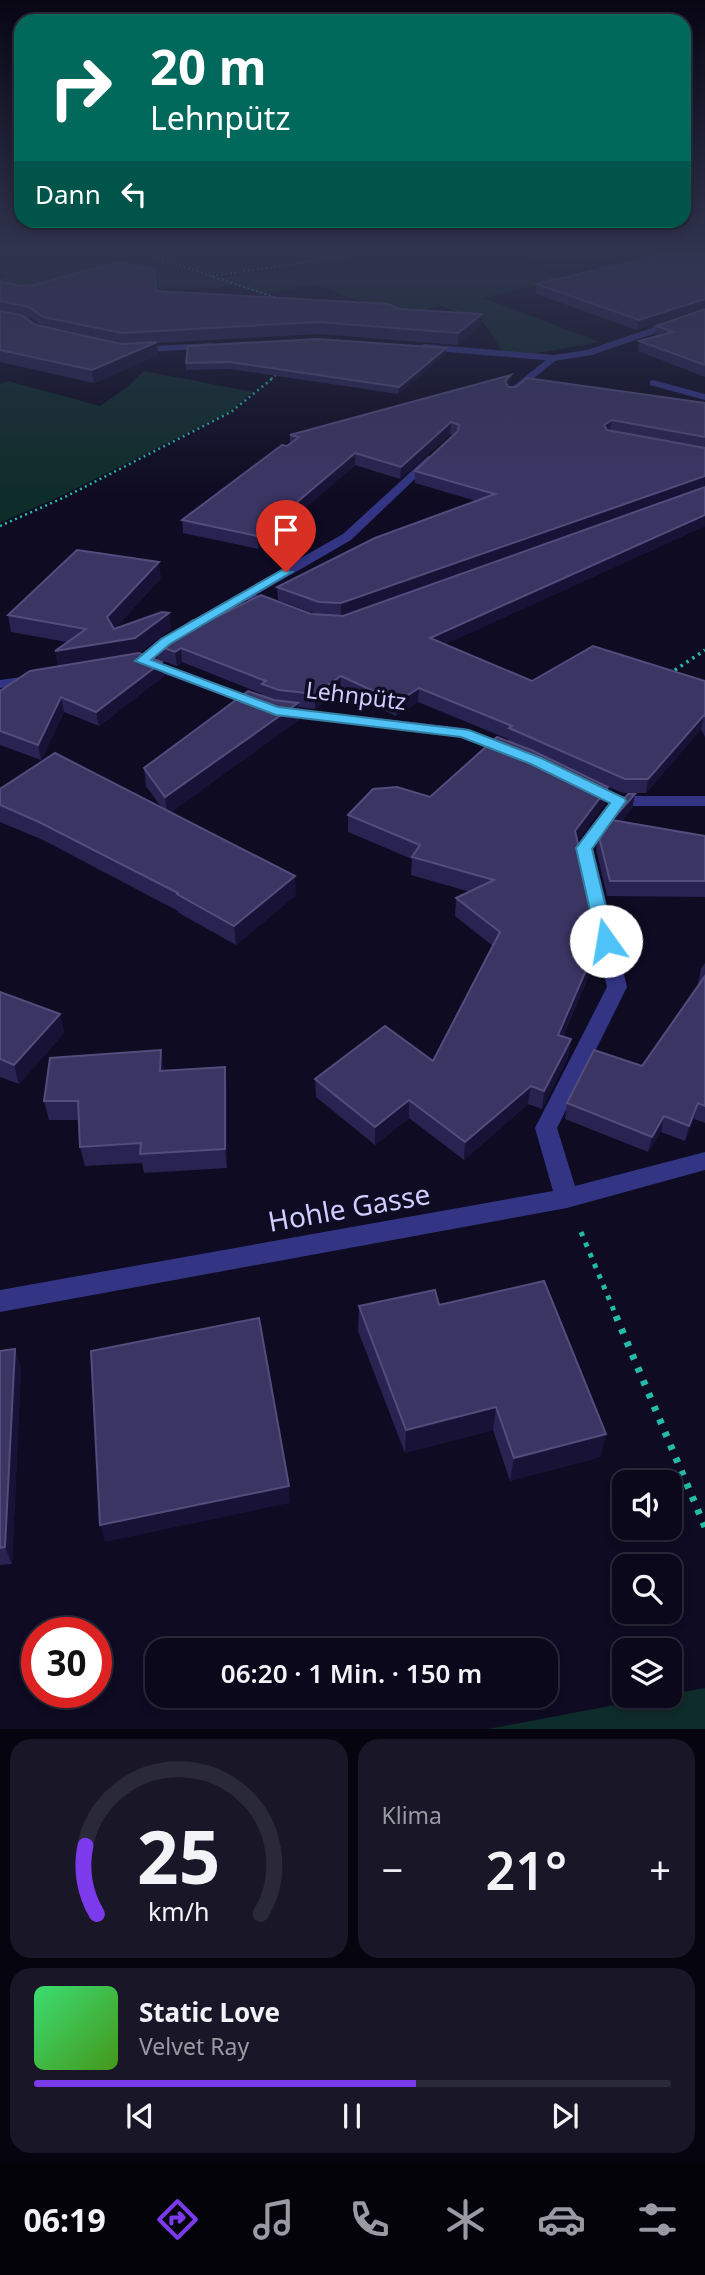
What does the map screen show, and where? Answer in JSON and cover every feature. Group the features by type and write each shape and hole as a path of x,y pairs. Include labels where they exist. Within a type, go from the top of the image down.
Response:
{"street":[{"path":"414,347 554,358 589,353 645,335"},
{"path":"122,351 220,346"},
{"path":"510,394 554,358"},
{"path":"653,383 705,397"},
{"path":"245,595 347,537 443,448"},
{"path":"245,595 293,613"},
{"name":"Lehnpütz","path":"245,595 135,662 276,711 464,733 524,756"},
{"path":"0,684 50,676"},
{"path":"572,778 619,801 705,801"},
{"path":"567,1198 546,1128 617,987 584,848 619,801"},
{"name":"Hohle Gasse","path":"0,1301 567,1198 705,1161"}],"path":[{"path":"0,526 65,497 231,412 279,372"},
{"path":"660,679 705,650"},
{"path":"567,1198 705,1527"}],"green space":[{"path":"491,335 581,335 600,342 532,354 502,351"},
{"path":"144,371 253,392 229,412 61,496 0,523 0,384 8,381 100,406"},
{"path":"705,1688 705,1729 488,1729 612,1706 612,1708 682,1708 682,1692"}],"building":[{"path":"0,335 79,335 121,344 157,342 92,370 0,350"},
{"path":"663,335 705,335 705,365 639,341"},
{"path":"318,339 446,348 399,387 230,362 186,363 188,346"},
{"path":"511,375 505,381 508,387 516,387 527,378 705,403 705,437 612,420 604,425 607,430 705,448 705,476 341,603 319,602 277,587 375,538 495,494 415,471 458,431 459,425 451,422 401,467 355,453 257,536 182,520 282,445 287,446 299,437 290,435"},
{"path":"705,487 705,515 430,638 532,681 593,646 705,681 705,716 648,779 625,779 509,728 512,726 419,688 397,702 341,676 315,694 279,690 262,684 266,681 181,648 175,652 156,645 193,620 207,622 261,595 311,614 343,616"},
{"path":"77,550 159,562 107,617 114,629 162,612 169,613 135,638 55,651 86,629 8,615"},
{"path":"139,653 162,662 96,712 61,697 38,745 0,731 0,691 30,671"},
{"path":"248,691 274,700 298,703 165,797 144,768"},
{"path":"497,737 531,750 608,787 575,831 600,938 558,1035 571,1039 544,1091 531,1086 465,1142 409,1100 375,1127 315,1079 385,1026 433,1061 500,932 456,898 494,880 412,857 420,845 348,815 373,789 397,787 430,797"},
{"path":"55,753 295,876 234,926 178,893 0,805 0,789"},
{"path":"628,794 635,794 612,820 705,836 705,881 610,881 598,833"},
{"path":"705,976 705,1106 698,1103 689,1126 664,1116 652,1137 567,1103 594,1050 642,1066"},
{"path":"0,992 60,1014 14,1065 0,1059"},
{"path":"161,1050 160,1071 225,1067 225,1149 140,1154 141,1143 80,1147 78,1101 44,1101 50,1058"},
{"path":"544,1281 606,1434 514,1458 496,1407 406,1430 359,1306 435,1290 439,1305"},
{"path":"259,1318 289,1486 100,1525 91,1351"},
{"path":"15,1349 5,1547 0,1548 0,1351"}],"route":[{"path":"286,572 166,641 142,661 276,711 464,733 536,761 619,801 584,848 606,941"}]}
